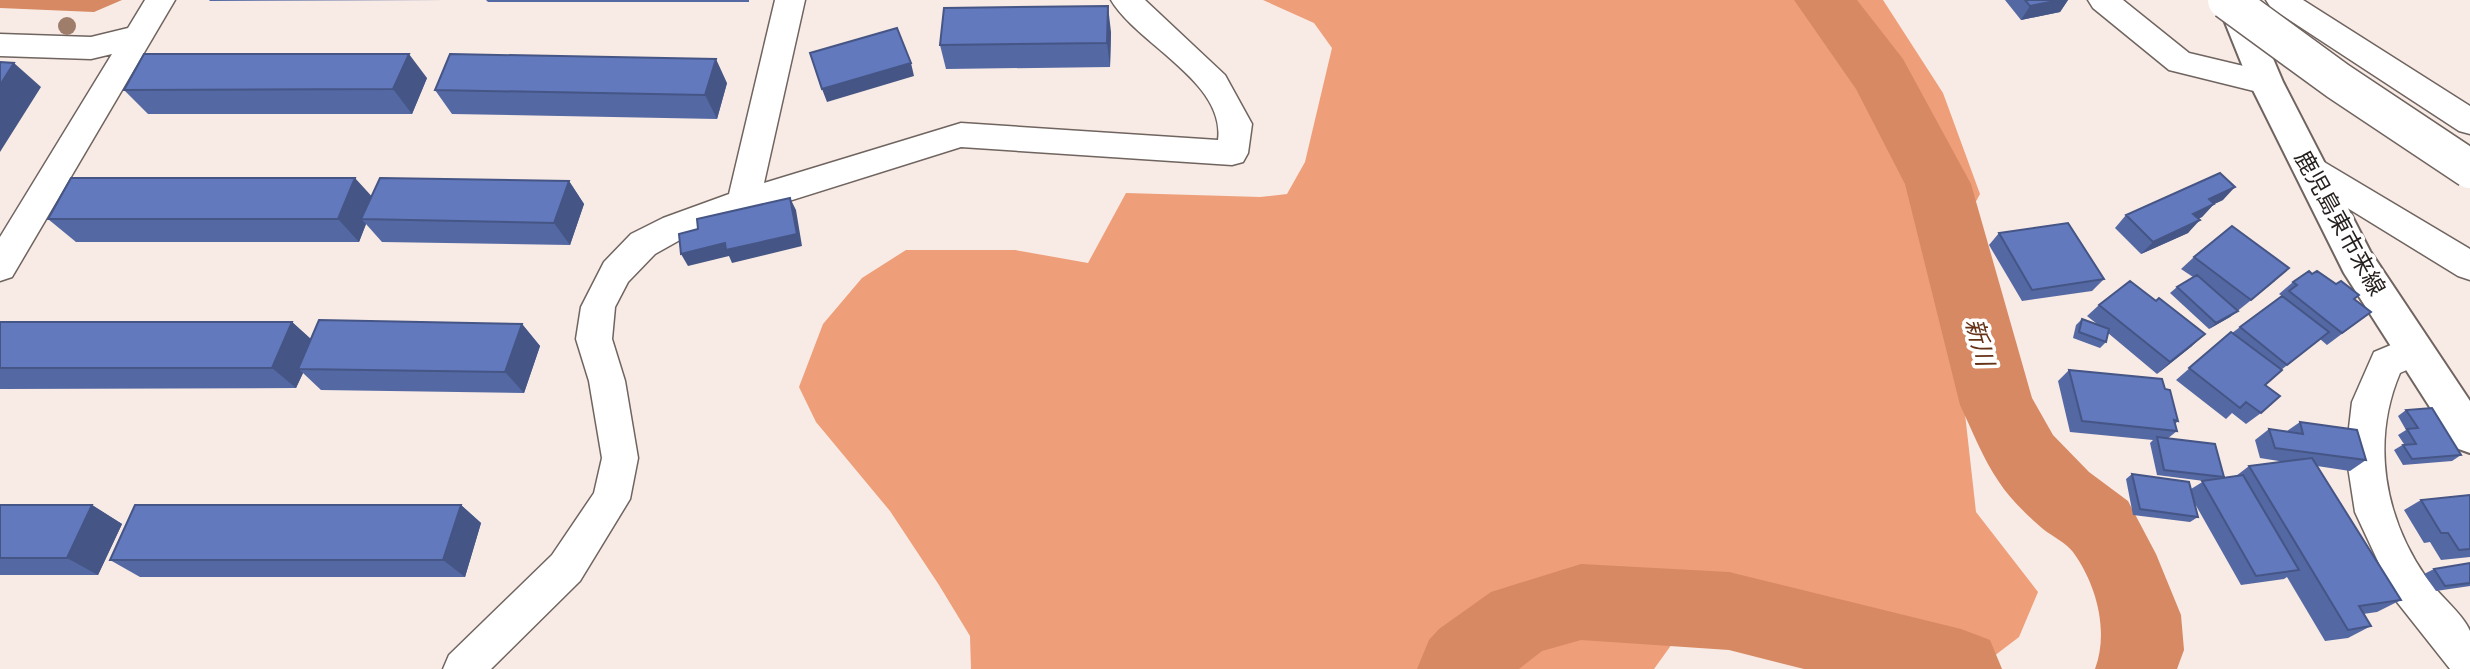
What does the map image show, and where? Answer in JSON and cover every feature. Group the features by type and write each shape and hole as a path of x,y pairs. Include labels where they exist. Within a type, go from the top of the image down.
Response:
{"main road":[{"name":"鹿児島東市来線","path":"2229,0 2308,168 2357,262 2470,435"},
{"path":"2229,0 2339,80 2470,169"}],"street":[{"path":"0,267 160,0"},
{"path":"743,202 790,0"},
{"path":"463,669 566,568 611,499 620,458 607,381 594,339 598,307 616,272 643,244 675,227 743,202 961,135 1232,153 1236,124 1214,83 1126,0"},
{"path":"2103,0 2180,62 2266,82"},
{"path":"2281,0 2470,122"},
{"path":"0,45 91,48 140,36"},
{"path":"2308,168 2470,266"},
{"path":"2415,350 2387,363 2370,402 2364,454 2374,512 2411,589 2470,663"}],"shaded area":[{"path":"0,0 122,0 94,12 0,8"},
{"path":"1263,0 1883,0 1943,93 1980,194 1934,279 1963,396 1976,512 2038,592 2019,637 1977,669 1967,669 1723,573 1654,669 971,669 970,636 939,585 890,511 816,422 799,387 823,324 862,278 906,250 1015,250 1088,263 1126,193 1260,197 1287,194 1305,162 1332,48 1314,23"}],"building":[{"path":"2025,0 2060,0 2030,6"},
{"path":"1108,6 1107,43 940,45 944,8"},
{"path":"897,28 911,63 822,89 810,53"},
{"path":"144,54 409,54 393,89 124,90"},
{"path":"450,54 716,59 705,95 435,90"},
{"path":"0,62 14,63 0,85"},
{"path":"2220,173 2235,187 2209,199 2214,204 2193,214 2200,220 2153,242 2126,215"},
{"path":"71,178 355,178 338,219 48,219"},
{"path":"380,178 569,181 554,223 361,219"},
{"path":"790,198 797,234 726,250 725,243 681,254 679,234 698,229 697,219"},
{"path":"2068,223 2104,279 2032,290 1999,233"},
{"path":"2232,226 2289,268 2251,300 2194,257"},
{"path":"2309,271 2312,274 2317,271 2336,284 2341,281 2359,295 2354,299 2371,312 2342,333 2289,291 2297,285 2293,282"},
{"path":"2197,275 2238,311 2216,323 2177,287"},
{"path":"2130,281 2156,301 2159,298 2205,334 2170,362 2099,305"},
{"path":"2282,296 2329,332 2287,365 2240,327"},
{"path":"2082,319 2109,329 2106,342 2079,332"},
{"path":"319,320 522,324 505,372 298,369"},
{"path":"0,322 292,322 272,368 0,368"},
{"path":"2231,332 2282,370 2265,385 2280,396 2261,413 2246,402 2240,408 2189,368"},
{"path":"2069,370 2162,379 2165,389 2170,390 2178,421 2174,420 2177,431 2082,421"},
{"path":"2432,408 2461,455 2412,459 2403,445 2416,444 2407,429 2418,428 2406,410"},
{"path":"2300,422 2357,430 2366,460 2275,448 2269,429 2303,434"},
{"path":"2157,437 2215,444 2224,477 2164,470"},
{"path":"2312,458 2401,600 2359,606 2371,626 2348,630 2249,466"},
{"path":"2132,474 2189,482 2198,517 2140,509"},
{"path":"2243,475 2299,570 2256,576 2202,481"},
{"path":"2470,495 2470,549 2459,550 2448,533 2441,533 2421,500"},
{"path":"0,505 92,505 67,558 0,558"},
{"path":"135,505 461,505 443,560 110,560"},
{"path":"2470,563 2470,583 2445,586 2434,569"}],"waterway":[{"name":"新川","path":"1824,0 1881,76 1938,184 1997,405 2026,459 2062,497 2100,526 2128,581 2141,615 2143,650 2136,669"},
{"name":"新川","path":"1458,669 1468,657 1520,619 1581,602 1729,611 1961,669"}]}
